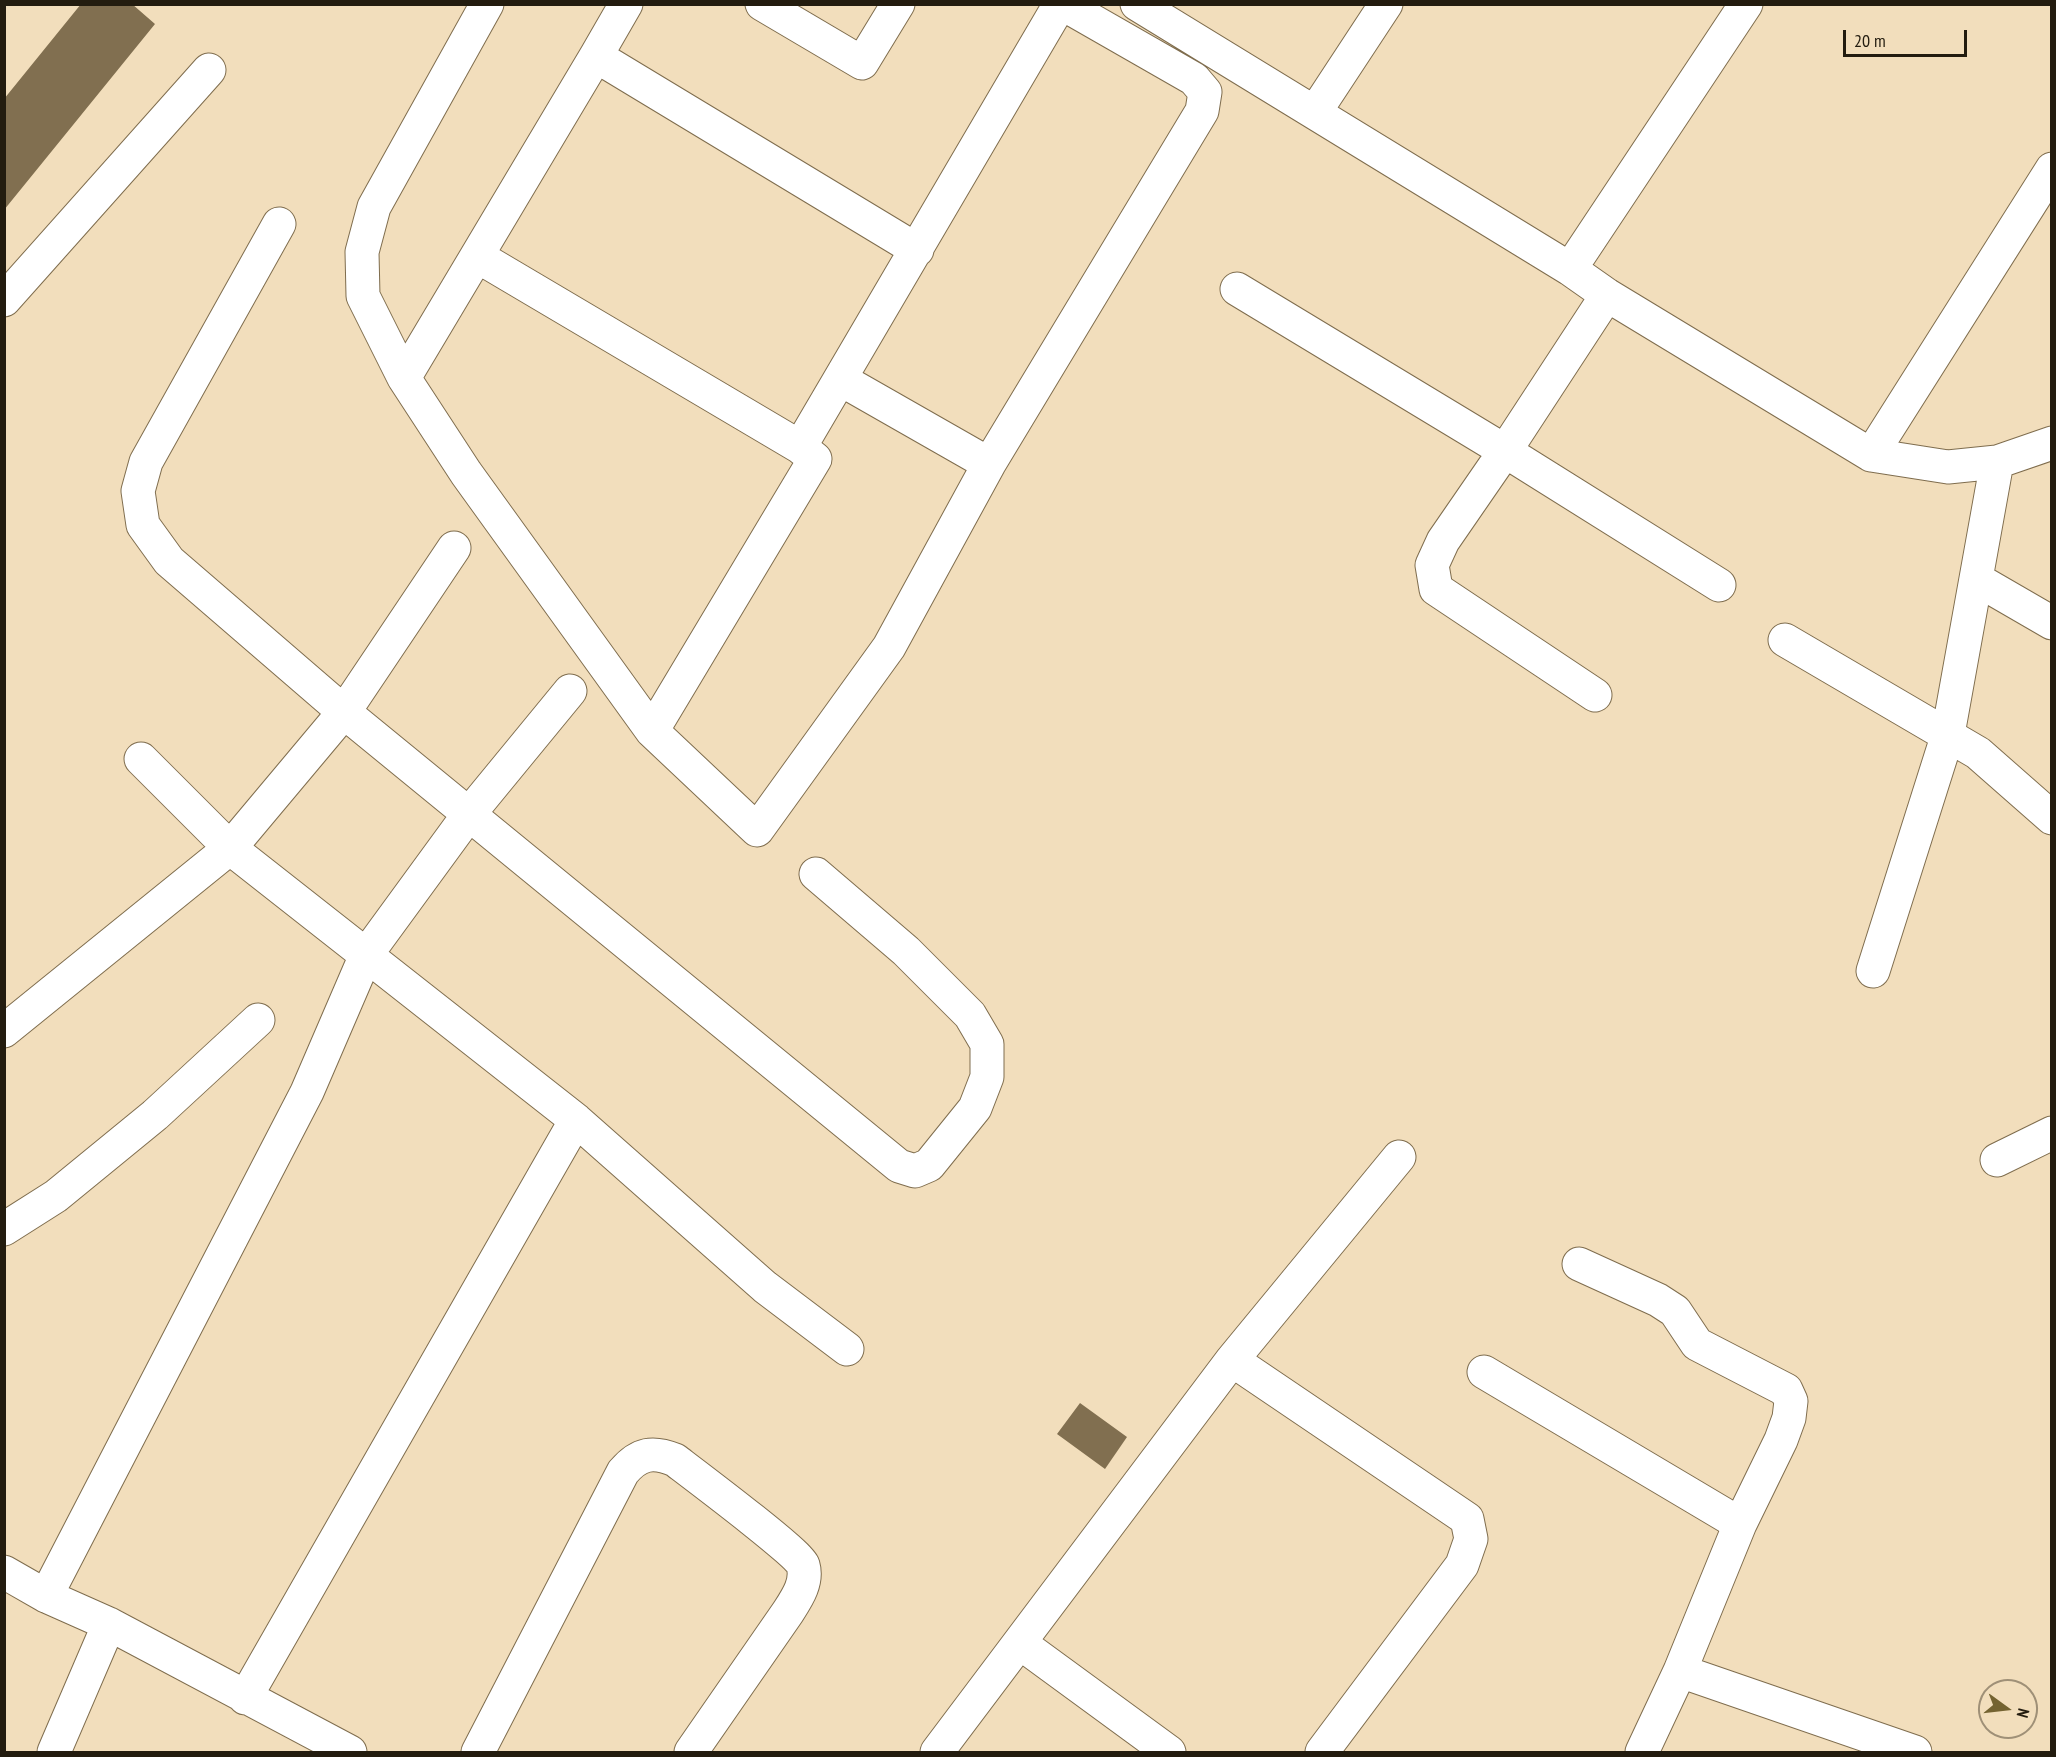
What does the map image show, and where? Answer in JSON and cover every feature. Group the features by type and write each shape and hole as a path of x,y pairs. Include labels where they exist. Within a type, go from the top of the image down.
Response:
{"street":[{"path":"487,4 374,207 362,252 363,296 404,378 466,473 652,731 757,830 889,647 989,464 1202,111 1205,92 1194,79 1061,4 800,447"},
{"path":"404,378 626,4"},
{"path":"762,4 862,63 898,4"},
{"path":"1137,4 1570,268 1607,295 1871,455 1948,467 1997,462 2052,443"},
{"path":"1314,112 1386,4"},
{"path":"1570,268 1746,4"},
{"path":"596,56 917,250"},
{"path":"4,300 209,70"},
{"path":"1871,455 2052,169"},
{"path":"279,224 146,462 138,491 143,525 169,561 344,712 899,1166 915,1171 929,1165 975,1108 987,1077 987,1044 970,1015 906,951 816,874"},
{"path":"477,256 800,447 815,459 652,731"},
{"path":"1237,289 1505,451 1719,585"},
{"path":"1594,695 1436,589 1432,565 1443,541 1607,295"},
{"path":"840,379 989,464"},
{"path":"1873,971 1948,734 1997,462"},
{"path":"4,1031 230,848 344,712 454,548"},
{"path":"1976,579 2052,623"},
{"path":"1785,640 1978,753 2052,818"},
{"path":"46,1596 307,1092 366,955 469,814 570,691"},
{"path":"141,759 230,848 576,1120 765,1287 848,1349"},
{"path":"4,1229 56,1196 137,1130 258,1020"},
{"path":"245,1698 576,1120"},
{"path":"1997,1160 2052,1133"},
{"path":"937,1752 1232,1360 1399,1157"},
{"path":"1579,1264 1658,1300 1675,1311 1697,1344 1786,1390 1791,1401 1789,1418 1781,1440 1740,1524 1680,1671 1642,1752"},
{"path":"1232,1360 1467,1519 1471,1539 1462,1565 1322,1752"},
{"path":"1484,1372 1740,1524"},
{"path":"478,1752 624,1472 634,1460 659,1453 675,1460 782,1545 802,1562 806,1577 799,1595 788,1612 691,1752"},
{"path":"4,1572 46,1596 109,1623 245,1698 350,1752"},
{"path":"54,1752 109,1623"},
{"path":"1020,1642 1169,1752"},
{"path":"1680,1671 1915,1752"}],"building":[{"path":"81,4 132,4 155,24 4,210 4,99"},
{"path":"1080,1403 1127,1437 1105,1469 1057,1434"}]}
